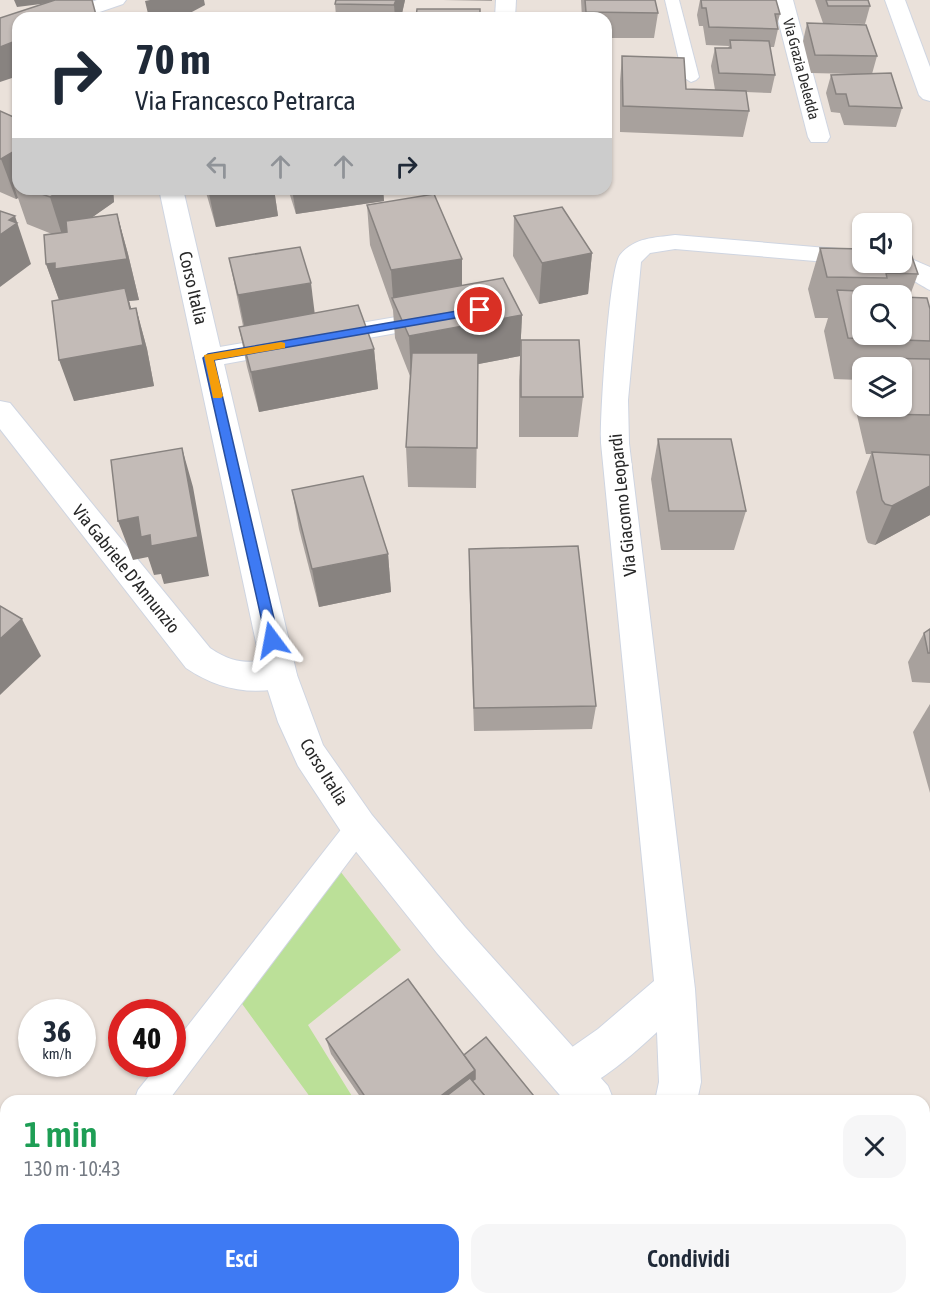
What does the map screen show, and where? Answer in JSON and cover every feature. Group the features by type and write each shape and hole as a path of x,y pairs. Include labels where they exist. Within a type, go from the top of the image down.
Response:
{"street":[{"name":"Via Grazia Deledda","path":"783,0 819,137"},
{"path":"895,0 930,95"},
{"path":"88,12 122,4"},
{"name":"Corso Italia","path":"172,195 280,675 295,722 310,755 359,827 451,940 581,1088"},
{"name":"Via Giacomo Leopardi","path":"677,1095 680,1082 675,989 615,442 614,400 629,260 642,247 675,242 852,257"},
{"path":"912,268 921,272 930,281"},
{"path":"208,358 457,314"},
{"name":"Via Gabriele D'Annunzio","path":"0,410 198,658 218,673 240,677 280,675"},
{"path":"581,1088 613,1044 675,989"}],"lane":[{"path":"672,0 691,77"},
{"path":"155,1095 359,827"}],"green space":[{"path":"337,867 401,950 308,1025 351,1095 309,1095 240,1001"}],"building":[{"path":"55,0 92,0 95,12 18,12"},
{"path":"336,0 396,0 394,5 335,4"},
{"path":"585,0 655,0 658,13 612,12 586,12"},
{"path":"701,0 776,0 780,14 775,14 778,29 709,27 706,8 702,8"},
{"path":"826,0 868,0 870,6 828,6"},
{"path":"417,9 480,9 480,12 417,12"},
{"path":"12,14 12,42 0,47 0,18"},
{"path":"807,23 866,25 877,56 815,55"},
{"path":"730,40 769,41 775,75 719,73 715,48 731,48"},
{"path":"622,56 684,58 686,89 746,91 749,111 623,106"},
{"path":"891,73 902,108 849,106 846,94 836,94 831,75"},
{"path":"0,111 12,116 12,153 0,159"},
{"path":"434,195 462,259 391,270 367,205"},
{"path":"562,207 592,253 542,263 514,216"},
{"path":"0,211 15,216 9,220 17,223 0,235"},
{"path":"117,214 127,259 55,269 55,263 46,264 44,235 67,232 66,221"},
{"path":"300,247 311,283 238,295 229,258"},
{"path":"820,248 852,249 852,273 886,273 887,278 827,277"},
{"path":"912,257 918,274 886,273 912,273"},
{"path":"503,278 522,315 409,336 392,298"},
{"path":"125,288 130,309 136,308 143,345 59,360 52,301"},
{"path":"837,290 852,291 852,338 848,338"},
{"path":"912,297 927,298 930,309 930,341 912,340"},
{"path":"358,305 374,349 251,372 239,327"},
{"path":"521,340 579,340 583,397 521,397"},
{"path":"412,353 478,353 477,448 406,447"},
{"path":"912,359 930,359 930,415 912,415"},
{"path":"658,439 731,439 746,511 669,511"},
{"path":"182,448 198,537 151,546 150,535 141,537 138,517 118,521 111,460"},
{"path":"872,452 930,455 930,486 892,506 885,504 882,500"},
{"path":"363,476 388,554 312,569 292,490"},
{"path":"578,546 596,706 474,708 469,549"},
{"path":"0,606 22,619 0,639"},
{"path":"930,629 930,653 928,653 924,633"},
{"path":"408,979 475,1070 442,1095 364,1095 326,1039"},
{"path":"486,1037 533,1095 484,1095 472,1081 475,1079 475,1070 464,1055"},
{"path":"470,1078 484,1095 448,1095"}],"slow traffic":[{"path":"217,396 208,358 281,345"}],"route":[{"path":"272,640 208,358 480,310"}]}
